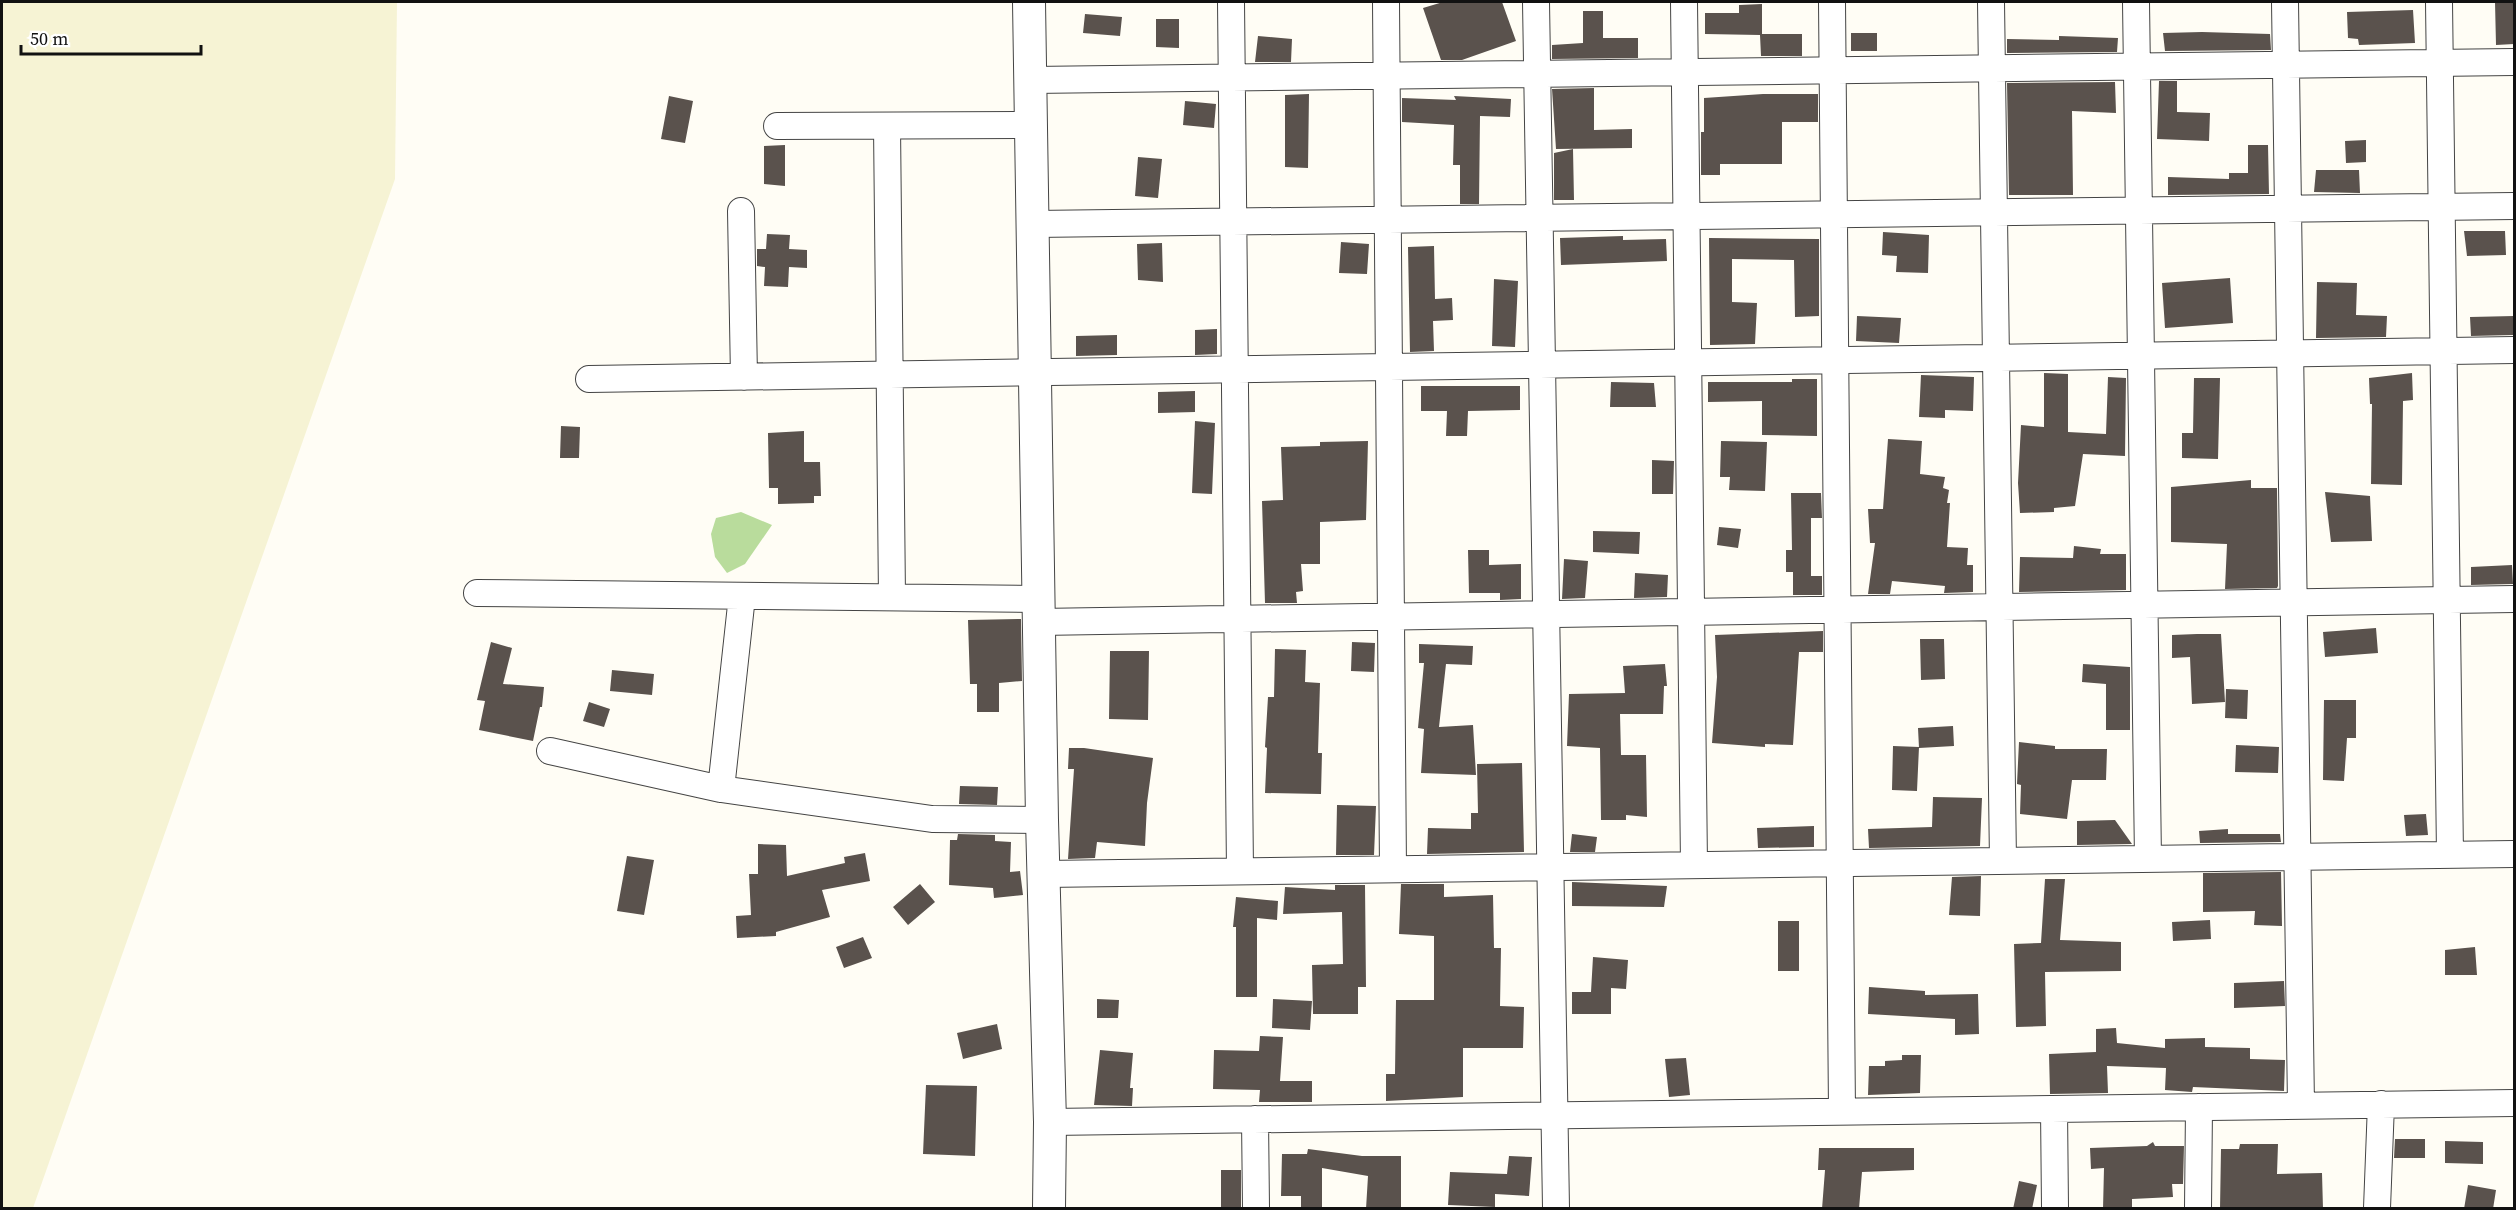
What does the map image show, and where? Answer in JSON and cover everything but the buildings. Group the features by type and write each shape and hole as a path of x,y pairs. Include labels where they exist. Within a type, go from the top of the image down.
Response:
{"street":[{"path":"1029,2 1033,125 1042,820 1050,1122 1049,1209"},
{"path":"1231,2 1240,871"},
{"path":"1386,2 1393,869"},
{"path":"1536,2 1556,1209"},
{"path":"1684,2 1694,865"},
{"path":"1832,2 1842,1112"},
{"path":"1991,2 2003,861"},
{"path":"2136,2 2148,859"},
{"path":"2284,2 2301,1105"},
{"path":"2439,2 2450,855"},
{"path":"1032,80 2514,62"},
{"path":"777,126 1033,125"},
{"path":"887,126 892,597"},
{"path":"1034,224 2514,206"},
{"path":"741,210 744,377"},
{"path":"589,379 2514,350"},
{"path":"477,593 892,597 1039,610 1238,619 2514,599"},
{"path":"721,789 742,596"},
{"path":"550,751 721,789 932,819 1042,820"},
{"path":"1044,874 2514,854"},
{"path":"1050,1122 2514,1102"},
{"path":"2377,1209 2381,1104"},
{"path":"2198,1209 2199,1107"},
{"path":"2054,1109 2055,1209"},
{"path":"1255,1119 1256,1209"}],"shaded area":[{"path":"2,2 397,2 395,179 33,1208 2,1208"}],"green space":[{"path":"741,512 772,525 745,564 727,573 715,557 711,534 716,518"}]}
